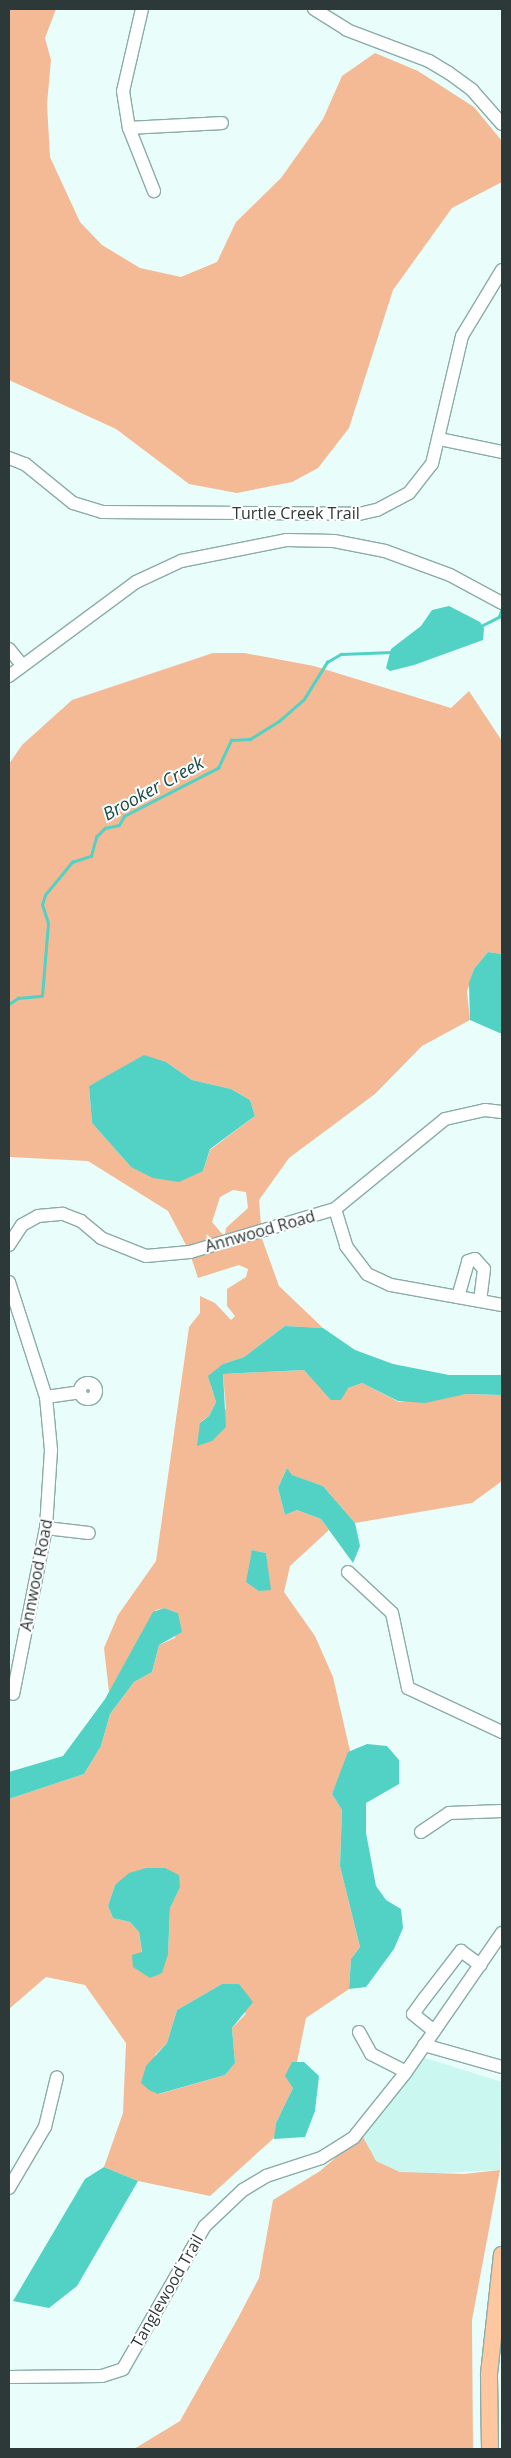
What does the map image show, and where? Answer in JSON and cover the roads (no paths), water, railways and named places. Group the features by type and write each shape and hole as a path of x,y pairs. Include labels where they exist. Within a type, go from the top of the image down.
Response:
{"main road":[{"path":"490,2449 490,2374 502,2255"}],"street":[{"path":"142,9 124,79 130,128 154,191"},
{"path":"314,9 347,30 421,57 449,73 472,90 502,124"},
{"path":"130,128 222,123"},
{"name":"Turtle Creek Trail","path":"9,458 25,464 73,503 90,511 359,514 389,505 417,486 432,464 440,439 462,336 502,270"},
{"path":"440,439 502,452"},
{"path":"9,676 136,582 212,552 286,540 334,541 385,551 450,575 502,602"},
{"path":"9,649 22,665"},
{"name":"Annwood Road","path":"9,1245 22,1225 38,1216 63,1214 126,1250 146,1256 168,1256 335,1209 445,1119 485,1110 502,1112"},
{"path":"335,1209 346,1246 368,1274 391,1285 502,1305"},
{"path":"458,1297 468,1261 476,1259 484,1269 480,1301"},
{"name":"Annwood Road","path":"9,1282 46,1397 51,1450 46,1528 13,1694"},
{"path":"46,1397 80,1392"},
{"path":"46,1528 89,1533"},
{"path":"348,1572 392,1613 399,1663 408,1688 502,1732"},
{"path":"420,1832 448,1813 502,1810"},
{"name":"Tanglewood Trail","path":"9,2377 102,2376 123,2369 194,2242 221,2208 266,2176 340,2149 354,2137 406,2072 502,1933"},
{"path":"434,2031 413,2014 462,1951 480,1965"},
{"path":"359,2032 371,2054 406,2072"},
{"path":"424,2045 502,2067"},
{"path":"9,2188 45,2127 57,2077"}],"water":[{"path":"449,606 480,622 484,628 483,640 414,665 390,671 386,668 391,649 421,626 432,610"},
{"path":"488,952 502,954 502,1034 470,1020 469,983 474,969"},
{"path":"144,1055 166,1062 192,1080 231,1089 250,1100 255,1116 210,1149 203,1171 179,1182 153,1178 131,1167 92,1123 89,1086"},
{"path":"285,1326 323,1328 355,1350 393,1364 449,1375 502,1375 502,1395 466,1394 425,1403 398,1401 362,1383 348,1388 341,1400 331,1400 304,1370 223,1374 226,1427 212,1441 197,1446 200,1423 209,1416 216,1402 208,1376 223,1364 244,1357"},
{"path":"287,1468 292,1475 323,1486 355,1523 360,1546 353,1563 321,1519 297,1510 285,1515 278,1488"},
{"path":"252,1550 266,1553 271,1590 259,1591 246,1582"},
{"path":"164,1608 178,1613 182,1632 159,1645 152,1672 134,1682 110,1714 101,1746 84,1774 9,1799 9,1772 63,1756 105,1699 153,1612"},
{"path":"367,1744 387,1746 399,1760 399,1784 366,1803 366,1833 376,1886 386,1900 401,1909 403,1928 394,1949 366,1987 349,1989 351,1959 360,1947 340,1866 342,1810 332,1794 348,1752"},
{"path":"146,1868 165,1868 179,1875 180,1887 170,1908 168,1954 162,1973 150,1978 133,1967 132,1955 142,1952 139,1932 130,1922 113,1918 108,1906 115,1885 129,1873"},
{"path":"222,1984 239,1984 253,2002 232,2028 235,2063 225,2075 158,2094 149,2090 141,2083 146,2066 167,2043 177,2010"},
{"path":"292,2062 304,2062 319,2076 315,2111 305,2137 274,2139 276,2123 293,2088 285,2076"},
{"path":"104,2167 138,2181 77,2286 49,2308 13,2301 85,2179"}],"waterway":[{"name":"Brooker Creek","path":"481,626 499,617 501,611"},
{"name":"Brooker Creek","path":"9,1004 18,998 42,996 48,923 42,905 45,895 72,862 91,856 96,837 105,828 119,825 124,816 218,768 231,740 250,739 279,721 304,699 327,662 341,654 392,652"}]}
